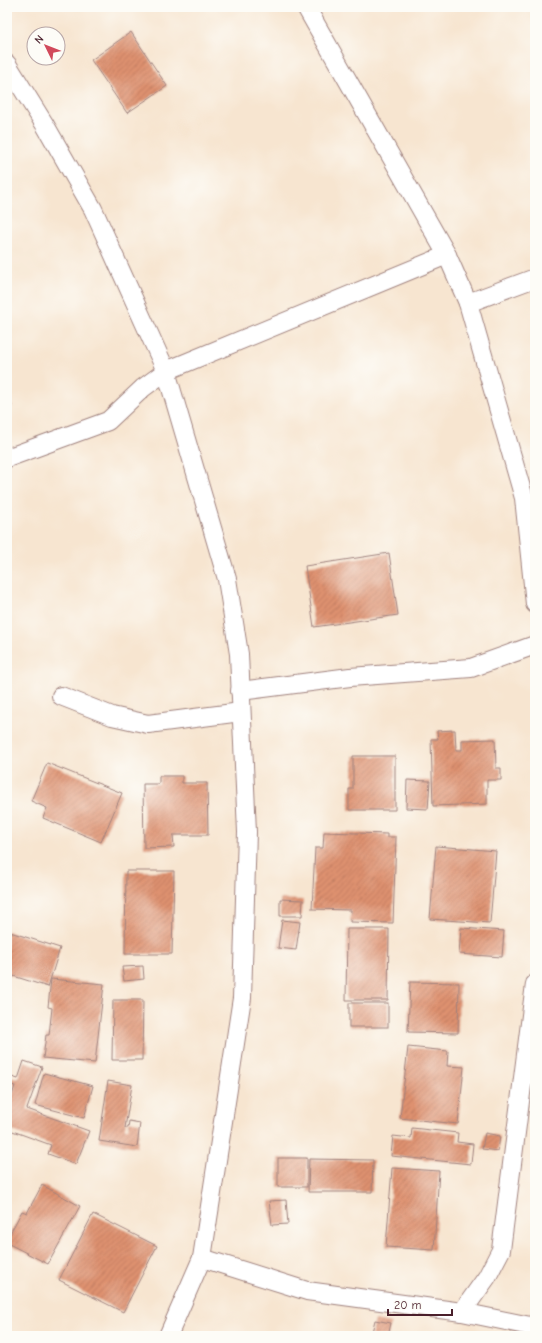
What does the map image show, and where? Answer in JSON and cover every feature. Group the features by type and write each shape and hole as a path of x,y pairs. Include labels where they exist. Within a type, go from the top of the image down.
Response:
{"street":[{"path":"306,7 447,255 468,303 524,498 535,604"},
{"path":"7,64 45,125 93,209 166,371 227,579 239,654 247,832 242,998 202,1258 168,1336"},
{"path":"7,458 108,421 143,388 166,371 447,255"},
{"path":"468,303 535,278"},
{"path":"240,691 350,677 471,668 535,645"},
{"path":"61,696 112,716 148,724 241,712"},
{"path":"462,1312 487,1277 502,1250 535,984"},
{"path":"202,1258 307,1291 462,1312 535,1327"}],"building":[{"path":"131,32 167,86 127,113 91,60"},
{"path":"7,395 12,406 7,408"},
{"path":"389,553 398,615 314,627 305,566"},
{"path":"455,730 456,750 462,750 462,740 495,739 496,768 501,768 501,780 487,780 487,804 433,806 431,739 438,739 437,731"},
{"path":"353,756 395,756 395,810 349,810 349,789 353,789"},
{"path":"47,763 122,793 101,842 43,818 47,808 31,801"},
{"path":"159,776 182,776 182,783 207,783 208,835 173,835 174,847 144,848 143,784 159,784"},
{"path":"407,780 430,781 428,809 406,808"},
{"path":"324,832 387,834 387,837 396,837 393,923 350,922 351,910 312,909 315,848 323,848"},
{"path":"436,846 496,851 490,923 430,919"},
{"path":"126,871 174,871 172,954 125,954"},
{"path":"280,899 303,900 302,916 280,916"},
{"path":"282,920 300,922 296,950 278,948"},
{"path":"461,928 504,931 502,957 459,954"},
{"path":"347,929 389,929 388,1000 346,1000"},
{"path":"7,931 60,948 48,987 7,974"},
{"path":"143,966 144,979 124,981 122,967"},
{"path":"51,979 104,984 95,1063 43,1058 46,1035 49,1035 52,1008 48,1007"},
{"path":"410,982 459,983 458,1033 408,1032"},
{"path":"113,1000 143,1000 142,1060 112,1060"},
{"path":"349,1003 388,1003 388,1027 349,1027"},
{"path":"408,1047 448,1051 447,1066 464,1067 458,1124 400,1118"},
{"path":"24,1061 42,1067 27,1109 89,1131 76,1164 48,1154 51,1145 7,1129 7,1093 12,1095 15,1086 9,1084 12,1077 18,1079"},
{"path":"44,1073 93,1086 84,1118 35,1105"},
{"path":"108,1081 132,1085 125,1128 128,1128 129,1121 140,1123 137,1147 99,1141"},
{"path":"412,1128 458,1133 457,1142 473,1144 471,1164 391,1156 393,1136 411,1138"},
{"path":"485,1133 500,1136 498,1151 482,1149"},
{"path":"278,1158 307,1158 307,1187 278,1187"},
{"path":"309,1159 373,1160 372,1192 308,1192"},
{"path":"392,1168 439,1171 434,1250 386,1247"},
{"path":"42,1185 80,1206 48,1264 7,1243 7,1239 22,1211 27,1213"},
{"path":"286,1200 288,1224 272,1225 269,1201"},
{"path":"93,1214 157,1246 123,1312 59,1280"},
{"path":"375,1320 391,1323 388,1336 371,1336"}]}
